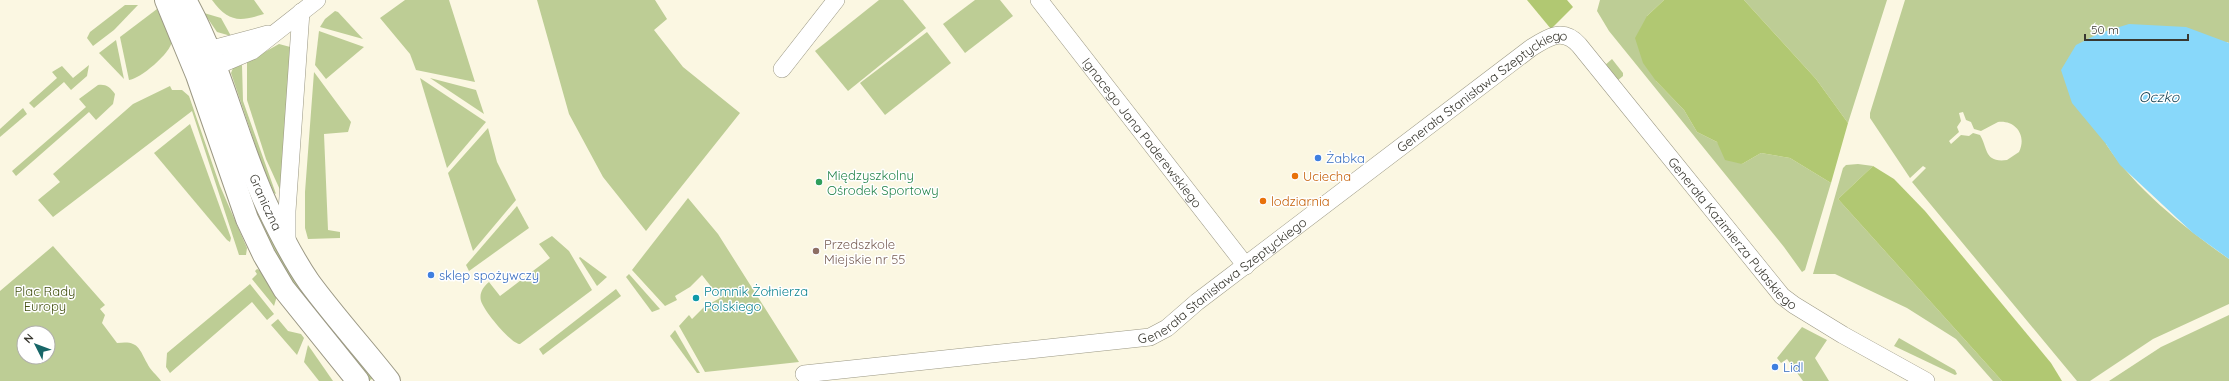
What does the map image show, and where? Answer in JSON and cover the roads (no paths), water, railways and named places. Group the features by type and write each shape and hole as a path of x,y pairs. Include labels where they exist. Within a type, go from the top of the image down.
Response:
{"street":[{"name":"Graniczna","path":"166,0 203,62 250,165 267,207 287,247 309,282 389,381"},
{"name":"Graniczna","path":"186,0 247,219 264,255 284,289 358,381"},
{"path":"203,62 252,51 274,32 317,0"},
{"path":"782,69 836,0"},
{"name":"Ignacego Jana Paderewskiego","path":"1039,0 1246,266"},
{"path":"287,247 287,211 302,12"},
{"name":"Generała Stanisława Szeptyckiego","path":"804,374 1150,337 1167,328 1197,302 1546,38 1559,34 1571,38 1576,43"},
{"name":"Generała Kazimierza Pułaskiego","path":"1576,43 1782,296 1843,335 1926,381"}],"water":[{"name":"Oczko","path":"2129,24 2186,27 2229,43 2229,259 2193,233 2120,165 2106,144 2072,103 2061,70 2076,45 2100,33"}],"place":[{"name":"Żabka","path":"1318,158"},
{"name":"Uciecha","path":"1295,176"},
{"name":"Międzyszkolny Ośrodek Sportowy","path":"819,182"},
{"name":"lodziarnia","path":"1263,201"},
{"name":"Przedszkole Miejskie nr 55","path":"816,251"},
{"name":"sklep spożywczy","path":"431,275"},
{"name":"Pomnik Żołnierza Polskiego","path":"696,298"},
{"name":"Lidl","path":"1775,367"}],"park label":[{"name":"Plac Rady Europy","path":"45,298"}]}
